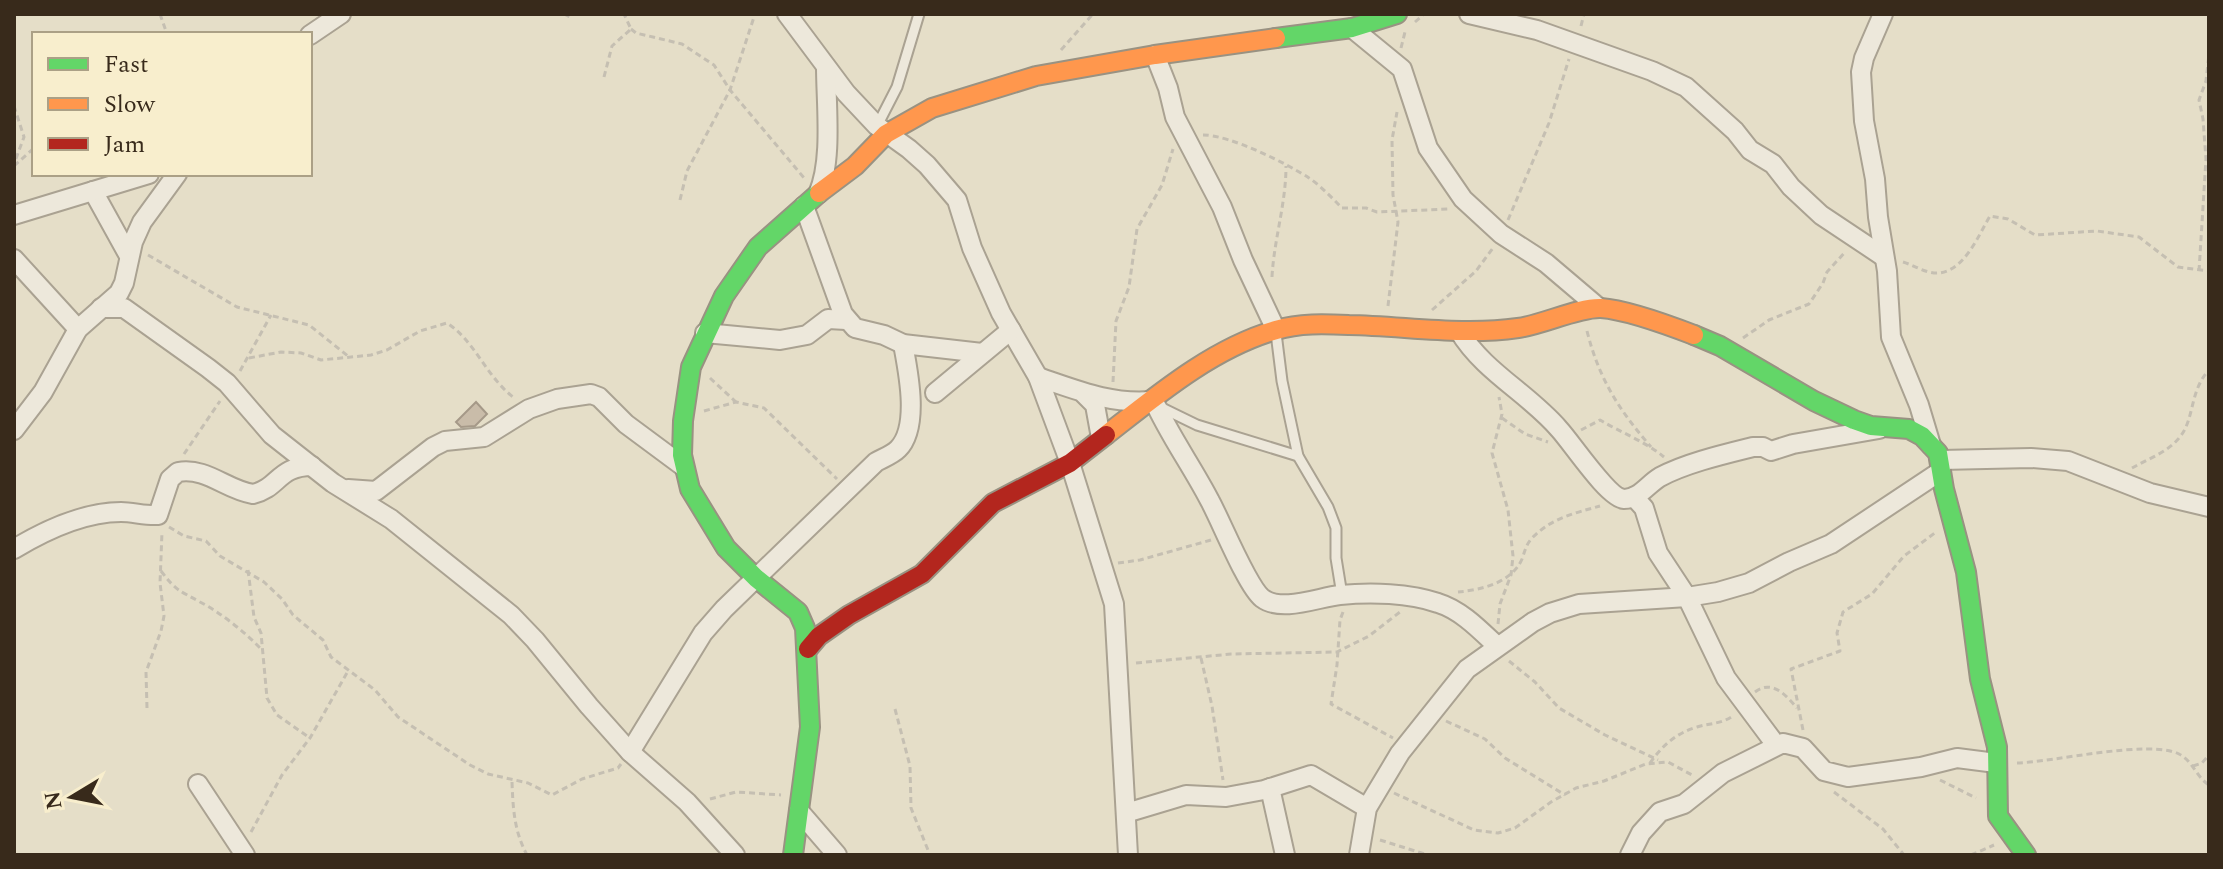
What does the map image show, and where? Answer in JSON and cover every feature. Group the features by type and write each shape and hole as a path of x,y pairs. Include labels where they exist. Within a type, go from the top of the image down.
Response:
{"street":[{"path":"312,34 341,14"},
{"path":"1883,14 1864,58 1861,87 1875,179 1891,337 1938,458 1966,572 1980,679 1997,747 1997,812 2026,855"},
{"path":"1475,15 1537,30 1652,71 1686,87 1735,131 1750,150 1773,164 1791,187 1821,215 1884,254"},
{"path":"795,18 826,67 882,130 909,149 957,200 972,248 1011,330 1038,377 1070,463 1114,604 1128,855"},
{"path":"793,855 810,727 805,628 798,612 756,578 726,548 690,489 682,455 683,421 693,362 739,271 758,247 855,166 882,130 932,108 1036,76 1400,18"},
{"path":"1352,28 1398,64 1428,148 1449,181 1501,234 1546,263 1590,310"},
{"path":"1155,55 1180,126 1222,207 1272,321"},
{"path":"826,67 825,156 822,184 813,198 846,320 855,328 884,335 903,344 982,353"},
{"path":"14,215 142,176"},
{"path":"14,430 43,392 78,329 119,293 142,222 176,176"},
{"path":"93,191 131,249"},
{"path":"14,259 78,329"},
{"path":"101,308 124,308 231,387 272,435 343,489 391,519 511,615 630,752 692,807 735,855"},
{"path":"808,649 819,636 849,615 922,574 993,503 1070,463 1209,361 1272,321 1459,331 1519,328 1590,310 1667,324 1722,347 1814,401 1854,420 1885,428 1909,429 1938,458"},
{"path":"705,333 780,340 807,335 828,319 846,320"},
{"path":"935,393 1011,330"},
{"path":"1459,331 1469,348 1483,362 1547,416 1606,489 1614,496 1630,498 1647,514 1658,553 1687,597 1726,678 1776,745"},
{"path":"630,752 703,633 724,609 876,462 900,448 912,392 903,344"},
{"path":"1038,377 1107,399 1153,402"},
{"path":"343,489 376,491 445,441 492,433 529,409 576,395 591,394 599,397 626,424 684,467"},
{"path":"1084,394 1095,405 1101,438"},
{"path":"1153,402 1264,600 1289,603 1344,595 1439,603 1456,612 1496,647"},
{"path":"1630,498 1661,477 1753,447 1771,451 1793,444 1885,428"},
{"path":"1359,855 1367,808 1381,782 1431,714 1467,669 1550,613 1579,604 1687,597 1749,583 1831,544 1938,458 2068,461 2150,493 2209,507"},
{"path":"14,549 39,534 104,514 158,515 173,475 178,472 195,471 253,494 267,489 289,469 312,466"},
{"path":"1630,855 1641,833 1660,812 1684,804 1711,781 1776,745 1791,743 1803,748 1824,771 1848,777 1921,767 1957,758 1996,763"},
{"path":"1126,813 1186,795 1226,797 1311,775 1367,808"},
{"path":"198,784 244,853"},
{"path":"1270,788 1285,855"},
{"path":"800,803 837,855"}],"lane":[{"path":"882,130 919,14"},
{"path":"1272,321 1298,456 1334,519 1344,595"},
{"path":"1153,402 1197,425 1298,456"}],"path":[{"path":"564,14 570,17"},
{"path":"624,14 631,29 644,36 672,40 714,65 730,90 789,158 813,198"},
{"path":"680,200 687,171 730,90 755,14"},
{"path":"1057,54 1093,14"},
{"path":"1398,64 1405,32 1400,18"},
{"path":"604,77 612,46 631,29"},
{"path":"1409,327 1436,308 1476,271 1501,234 1549,123 1574,44"},
{"path":"2199,271 2206,159 2199,100 2206,81 2209,54"},
{"path":"1387,326 1398,222 1392,140 1398,103"},
{"path":"14,106 24,137 14,165"},
{"path":"1107,399 1115,368 1116,321 1129,287 1137,229 1162,185 1180,126 1222,137 1286,166 1317,184 1342,208 1366,208 1377,212 1473,208"},
{"path":"14,165 32,150"},
{"path":"1272,321 1273,248 1283,210 1286,166"},
{"path":"1884,254 1931,273 1943,272 1963,260 1989,218 1994,216 2008,219 2035,235 2097,231 2139,237 2170,263 2209,271"},
{"path":"1722,347 1743,338 1769,320 1809,304 1833,264 1856,239"},
{"path":"131,249 229,303 309,325 348,356"},
{"path":"1590,310 1600,375 1622,413 1651,447 1679,470"},
{"path":"173,475 249,358 271,315"},
{"path":"249,358 281,352 301,353 321,360 381,353 420,331 447,323 459,332 495,383 529,409"},
{"path":"693,362 736,402 764,408 771,413 801,447 849,490"},
{"path":"1483,362 1500,398 1501,418 1492,453 1508,510 1513,542 1511,575"},
{"path":"2114,477 2168,449 2182,436 2196,388 2209,370"},
{"path":"683,421 736,402"},
{"path":"1501,418 1525,434 1546,441 1566,438 1600,420 1651,447"},
{"path":"1630,498 1552,522 1530,540 1500,604 1496,647 1559,708 1659,761"},
{"path":"147,708 146,672 164,616 160,583 161,521 184,536 206,541 220,556 248,570 323,640 328,654 375,690 398,717 470,765 512,781 528,783 552,795 582,779 618,768 630,752"},
{"path":"1904,855 1883,829 1834,793 1812,759 1791,669 1840,651 1837,633 1843,612 1872,594 1912,549 1953,521"},
{"path":"1102,561 1120,563 1140,560 1227,535"},
{"path":"248,570 254,617 261,633 266,691 277,715 310,738"},
{"path":"161,571 176,591 202,602 262,650"},
{"path":"1450,593 1489,587 1511,575"},
{"path":"1344,595 1331,705 1407,745"},
{"path":"1116,665 1231,654 1337,652 1369,636 1417,599"},
{"path":"1201,658 1226,797"},
{"path":"244,853 282,775 310,738 348,671"},
{"path":"1650,763 1661,748 1682,732 1729,719 1762,687 1771,687 1786,696 1800,711"},
{"path":"895,709 910,766 911,808 930,855"},
{"path":"1431,714 1485,739 1505,758 1565,795"},
{"path":"1996,763 2042,762 2100,752 2173,752 2187,759 2197,775 2209,785"},
{"path":"2192,766 2202,763 2209,755"},
{"path":"1381,782 1403,798 1481,833 1509,831 1576,788 1650,763 1668,762 1688,774 1711,781"},
{"path":"1921,767 1997,812"},
{"path":"512,781 518,837 527,855"},
{"path":"692,807 736,792 800,803"},
{"path":"1363,830 1387,844 1428,855"}],"building":[{"path":"476,402 487,414 475,426 461,427 456,422"}],"traffic: fast":[{"path":"1276,38 1352,28 1397,14"},
{"path":"793,855 810,727 805,628 798,612 756,578 726,548 690,489 682,455 683,421 691,367 724,296 758,247 819,193"},
{"path":"1694,335 1720,346 1814,401 1854,420 1871,426 1909,429 1922,436 1938,453 1944,489 1966,572 1980,679 1997,747 1998,816 2026,855"}],"traffic: slow":[{"path":"819,193 855,166 886,134 932,108 1036,76 1276,38"},
{"path":"1106,435 1166,389 1230,348 1294,326 1330,324 1455,331 1497,330 1528,326 1582,310 1601,308 1635,315 1694,335"}],"traffic: jam":[{"path":"808,649 819,636 849,615 922,574 993,503 1070,463 1106,435"}]}
